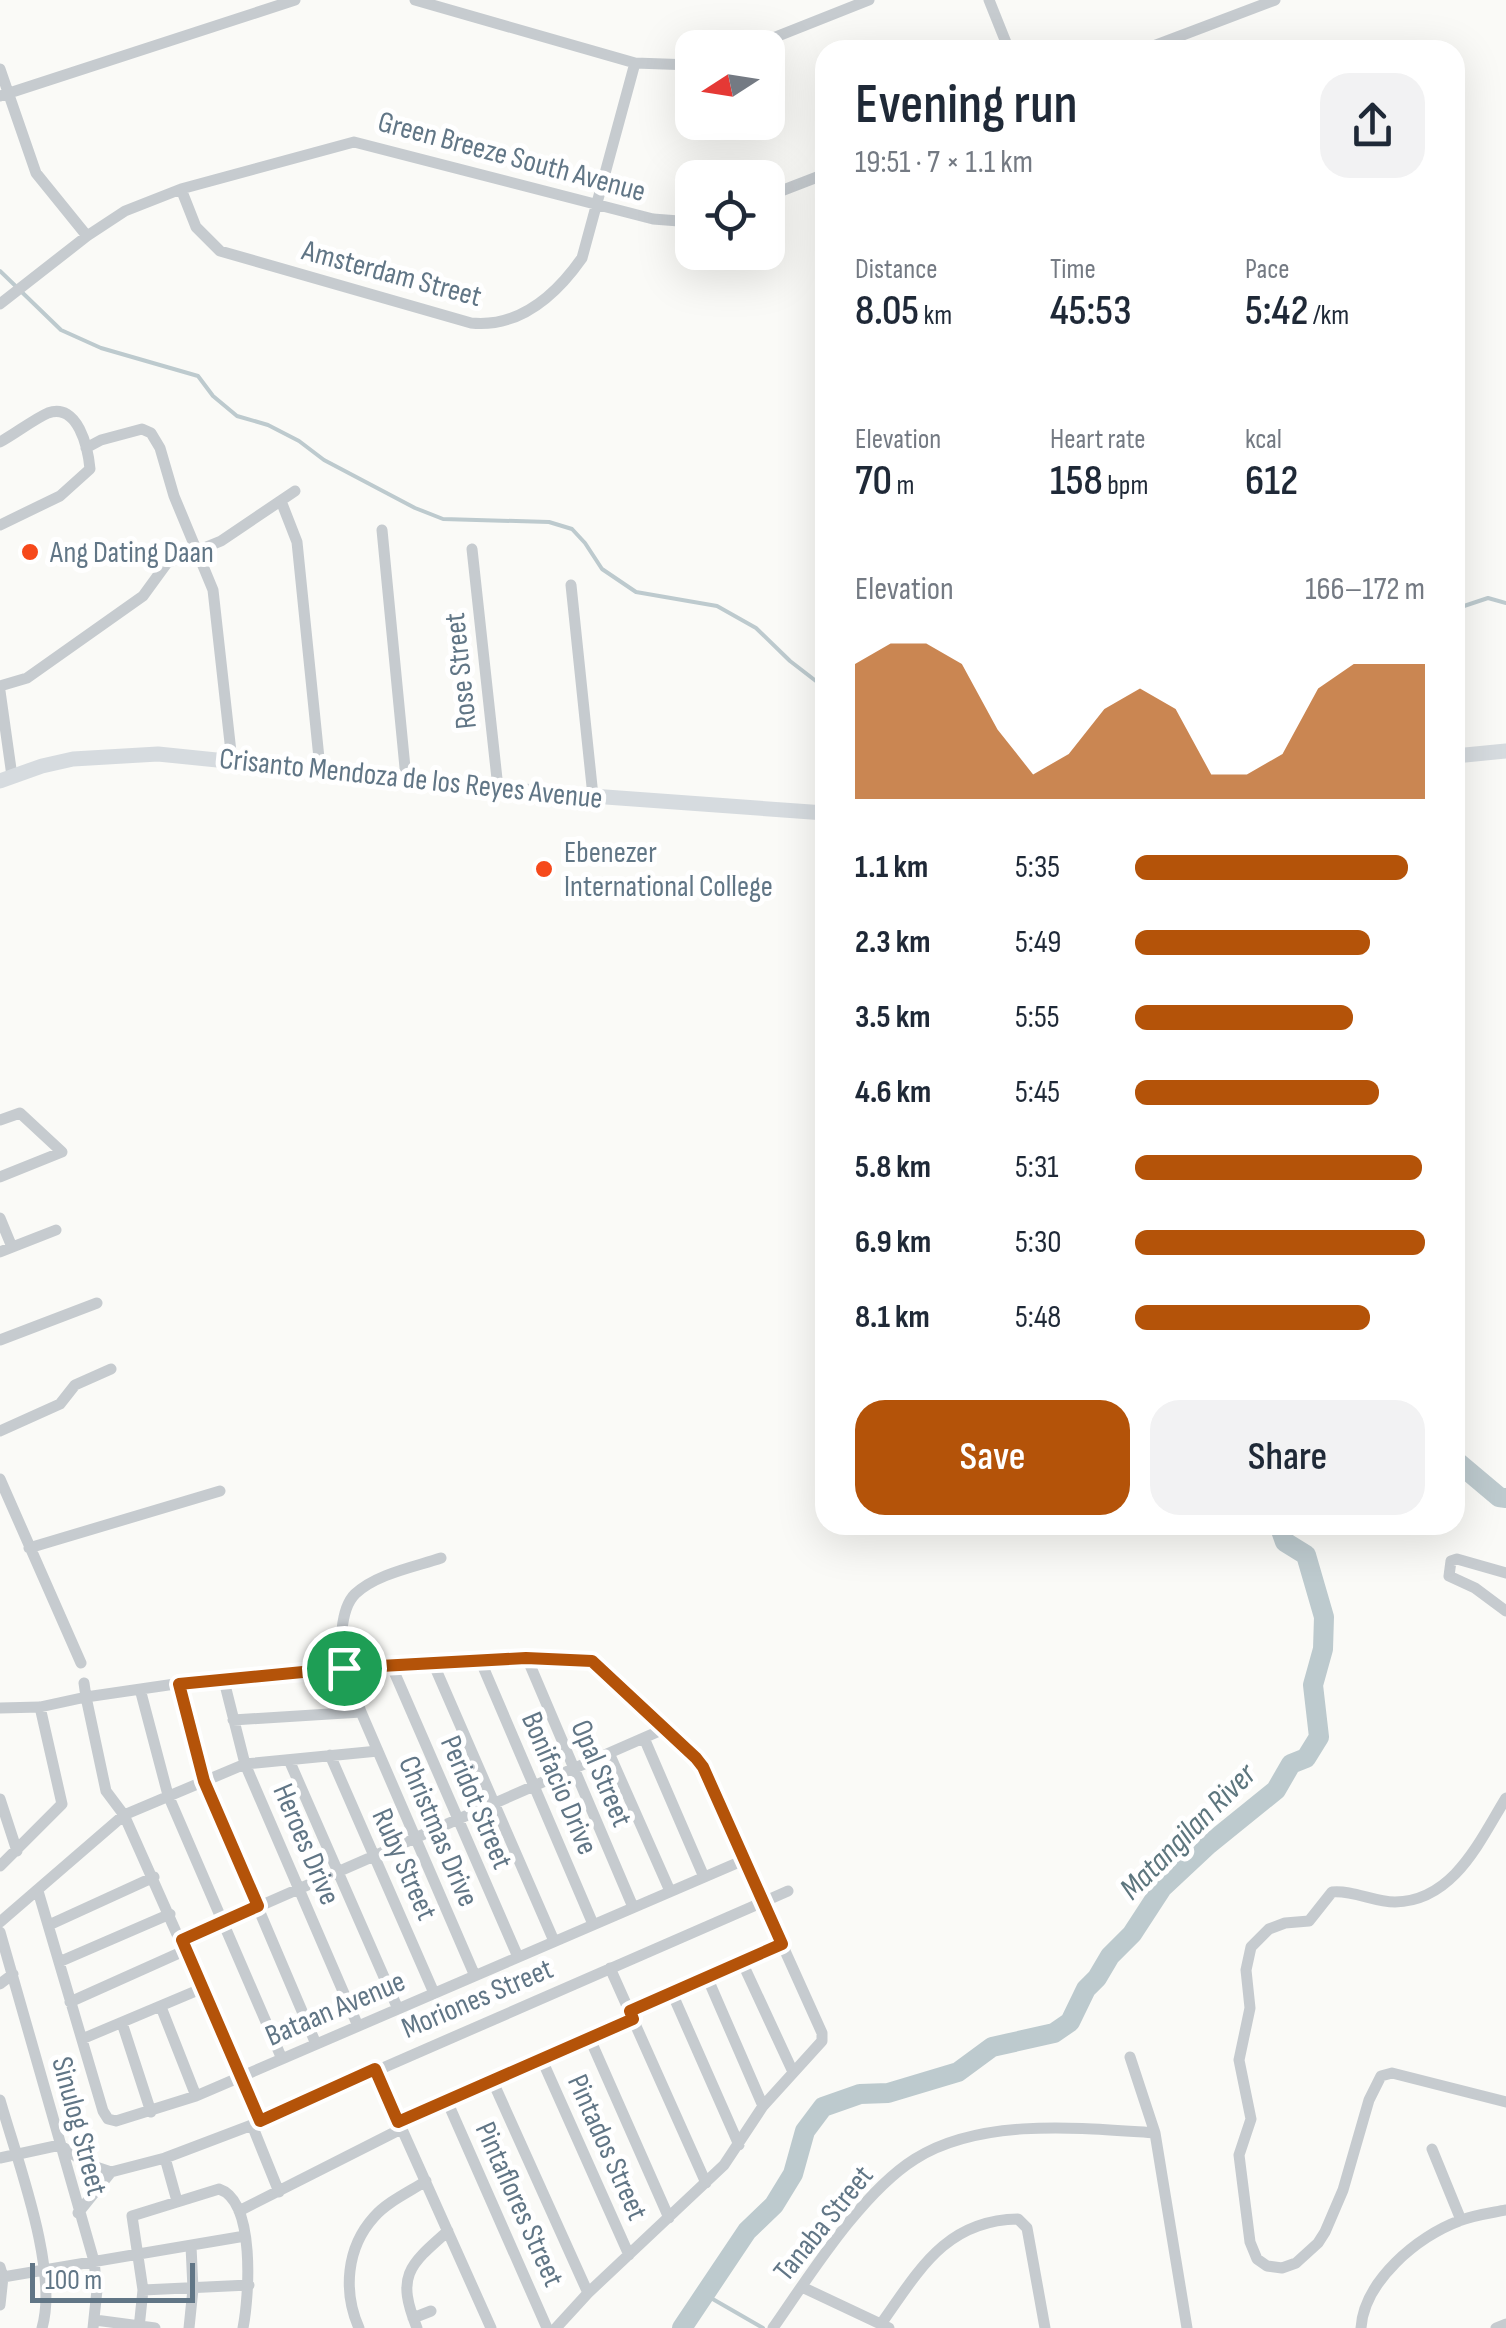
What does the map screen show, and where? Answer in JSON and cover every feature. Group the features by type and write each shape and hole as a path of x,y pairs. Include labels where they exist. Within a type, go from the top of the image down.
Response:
{"main road":[{"path":"1465,755 1506,751"},
{"name":"Crisanto Mendoza de los Reyes Avenue","path":"6,779 42,766 104,756 158,754 498,788 815,812"}],"street":[{"path":"4,95 294,0"},
{"path":"415,0 635,63 675,66"},
{"path":"785,33 869,0"},
{"path":"989,0 1005,40"},
{"path":"1169,40 1274,0"},
{"name":"Amsterdam Street","path":"181,189 196,227 220,251 472,323 492,325 517,317 564,283 582,258 635,63"},
{"path":"0,69 4,95 36,173 87,236"},
{"name":"Green Breeze South Avenue","path":"3,302 125,211 181,189 341,144 365,142 653,219 675,221"},
{"path":"785,189 815,178"},
{"path":"0,442 42,416 58,411 76,421 90,469 60,496 0,525"},
{"path":"86,448 100,440 148,429 160,448 174,496 214,590 232,761"},
{"path":"6,779 0,689 27,678 143,596 168,563 221,541 295,491"},
{"path":"281,501 297,542 320,768"},
{"path":"382,530 406,778"},
{"name":"Rose Street","path":"472,549 498,788"},
{"path":"571,585 593,796"},
{"path":"0,1120 20,1113 62,1152 0,1177"},
{"path":"0,1218 6,1250 56,1230"},
{"path":"0,1340 97,1303"},
{"path":"0,1431 60,1404 76,1385 111,1369"},
{"path":"0,1479 82,1662"},
{"path":"29,1548 220,1491"},
{"name":"Christmas Drive","path":"441,1558 370,1584 356,1594 347,1604 342,1648 344,1668 361,1712 475,1976"},
{"path":"1506,1573 1457,1559 1448,1568 1449,1576 1506,1611"},
{"path":"0,1708 40,1707 224,1677 526,1658 592,1661 703,1767 822,2033 817,2050 792,2072 706,2183 588,2292 556,2328"},
{"name":"Opal Street","path":"526,1658 633,1907"},
{"name":"Bonifacio Drive","path":"481,1662 593,1924"},
{"path":"434,1665 554,1941"},
{"name":"Peridot Street","path":"392,1666 518,1957"},
{"name":"Heroes Drive","path":"224,1677 245,1764 358,2026"},
{"path":"84,1683 106,1791 124,1815 203,1988 240,2076 279,2192"},
{"path":"179,1684 204,1781 316,2044"},
{"path":"140,1688 168,1796 282,2059"},
{"path":"0,1866 62,1804 40,1707"},
{"path":"233,1720 361,1712"},
{"path":"70,2002 222,1922 664,1729"},
{"path":"644,1738 704,1877"},
{"path":"2,1928 124,1815 245,1764 378,1752"},
{"path":"610,1753 670,1891"},
{"name":"Ruby Street","path":"330,1756 434,1993"},
{"path":"289,1760 398,2009"},
{"path":"1506,1798 1482,1843 1461,1869 1426,1893 1390,1902 1332,1892 1309,1921 1276,1926 1251,1947 1246,1970 1250,2008 1240,2060 1251,2119 1239,2155 1253,2252 1266,2266 1282,2268 1296,2262 1318,2243 1334,2213 1369,2100 1382,2076 1392,2073 1506,2102"},
{"path":"0,1800 17,1851"},
{"name":"Bataan Avenue","path":"38,1891 103,2111 108,2119 116,2121 196,2096 744,1860"},
{"path":"48,1925 154,1877"},
{"name":"Moriones Street","path":"111,2172 165,2158 256,2123 788,1891"},
{"name":"Sinulog Street","path":"0,1904 14,1974 94,2261 94,2324"},
{"path":"59,1962 170,1914"},
{"path":"240,2210 447,2100 590,2038 672,1992 782,1944"},
{"path":"742,1962 792,2072"},
{"path":"610,1968 706,2183"},
{"path":"0,1984 14,1974"},
{"path":"707,1977 764,2106"},
{"path":"82,2039 203,1988"},
{"path":"672,1992 739,2145"},
{"path":"160,2006 196,2096"},
{"path":"122,2023 151,2112"},
{"path":"590,2038 669,2218"},
{"path":"1130,2057 1155,2133 1187,2328"},
{"name":"Pintados Street","path":"542,2060 629,2255"},
{"path":"375,2069 491,2328"},
{"path":"493,2082 588,2292"},
{"path":"0,2100 46,2268 46,2314 42,2328"},
{"name":"Pintaflores Street","path":"447,2100 547,2328"},
{"name":"Tanaba Street","path":"775,2326 870,2197 918,2156 944,2145 1020,2130 1067,2127 1155,2133"},
{"path":"0,2158 60,2145 87,2164 111,2172 78,2213"},
{"path":"1432,2148 1462,2220"},
{"path":"165,2158 177,2202"},
{"path":"359,2328 348,2280 362,2234 374,2217 426,2181"},
{"path":"140,2327 143,2290 132,2216 219,2189 228,2192 240,2210 245,2236 249,2286 243,2328"},
{"path":"1362,2328 1374,2290 1419,2243 1462,2220 1506,2210"},
{"path":"802,2287 885,2326 932,2253 951,2239 995,2219 1018,2219 1027,2228 1045,2328"},
{"path":"432,2310 415,2323 405,2284 423,2253 448,2231"},
{"path":"0,2306 1,2272 245,2236"},
{"path":"189,2328 194,2289 191,2246"},
{"path":"143,2290 249,2286"},
{"path":"94,2324 155,2328"},
{"path":"1496,2328 1506,2324"}],"waterway":[{"path":"0,271 61,330 101,348 198,376 213,396 237,416 268,425 299,441 324,460 415,508 443,519 549,522 572,529 602,569 636,592 717,606 756,628 815,680"},
{"path":"1465,606 1488,598 1506,603"},
{"name":"Matangilan River","path":"1465,1468 1499,1497 1506,1498"},
{"name":"Matangilan River","path":"682,2328 747,2231 774,2205 793,2174 805,2131 823,2107 860,2094 888,2093 958,2072 992,2047 1054,2033 1070,2022 1086,1989 1132,1934 1162,1888 1276,1790 1291,1764 1306,1758 1319,1737 1313,1685 1323,1649 1324,1617 1306,1555 1285,1542 1283,1535"},
{"path":"704,2294 763,2328"}],"place":[{"name":"Ang Dating Daan","path":"30,552"},
{"name":"Ebenezer International College","path":"544,869"}],"route":[{"path":"526,1658 592,1661 703,1767 782,1944 630,2011 633,2019 398,2122 375,2069 260,2121 182,1940 258,1906 204,1781 179,1684 344,1668 526,1658"}]}
